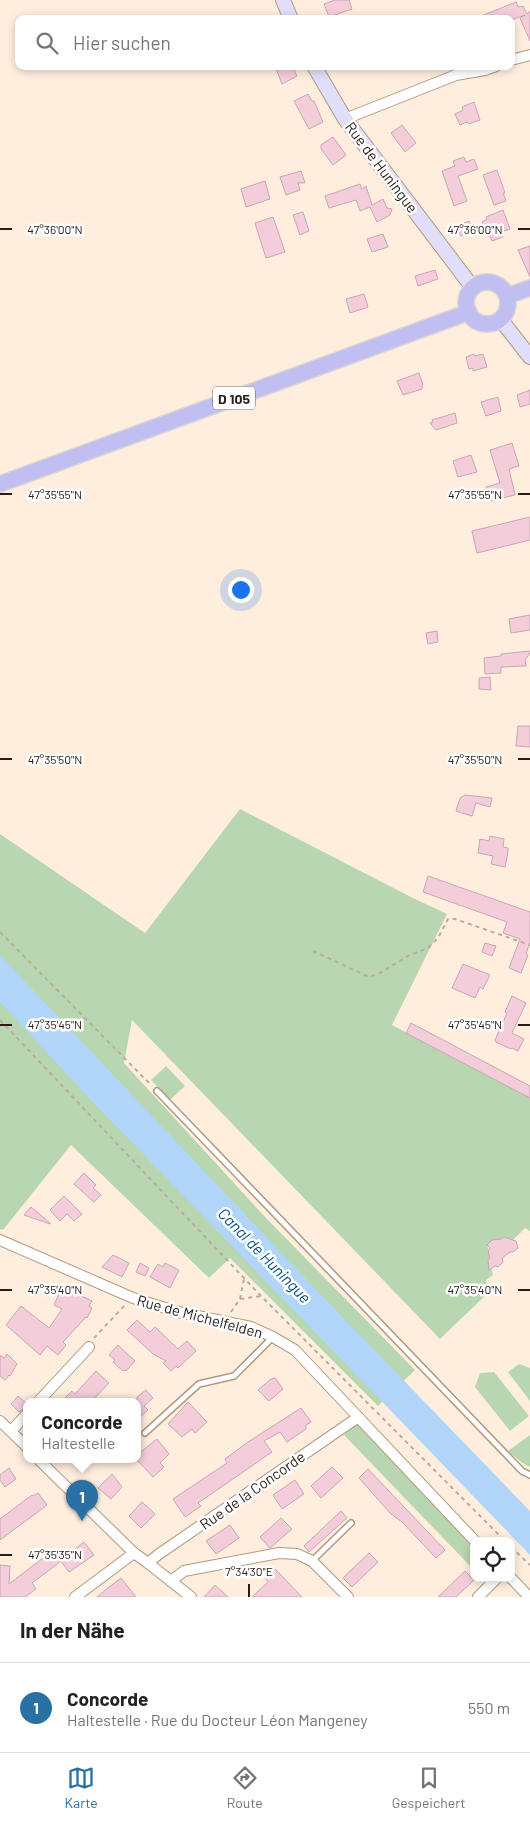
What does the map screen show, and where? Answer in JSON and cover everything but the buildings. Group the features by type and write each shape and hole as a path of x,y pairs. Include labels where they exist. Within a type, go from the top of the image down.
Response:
{"main road":[{"path":"283,0 289,15"},
{"name":"Rue de Huningue","path":"316,70 345,119 473,288"},
{"path":"492,283 504,290 507,296 507,310 501,320 493,324 485,324 473,318 469,312 467,300 473,288 479,284 492,283"},
{"path":"507,296 530,288"},
{"name":"D 105","path":"0,484 469,312"},
{"path":"501,320 530,357"}],"street":[{"path":"515,59 530,55"},
{"path":"345,119 456,75 485,70"},
{"name":"Rue de Michelfelden","path":"0,1240 130,1297 178,1312 251,1327 295,1350 471,1537"},
{"path":"42,1398 89,1347"},
{"path":"11,1432 23,1418"},
{"name":"Rue de la Concorde","path":"148,1563 357,1418"},
{"path":"0,1421 23,1444"},
{"path":"43,1463 134,1553 190,1597"},
{"path":"75,1597 134,1553"},
{"path":"171,1581 184,1571 279,1553 297,1554 312,1561 348,1597"},
{"path":"478,1597 493,1582"},
{"path":"515,1582 529,1597"}],"lane":[{"path":"157,1091 522,1471 530,1475"},
{"path":"145,1433 199,1384 234,1376 273,1337"},
{"path":"312,1561 351,1524"}],"path":[{"path":"313,951 369,977 380,973 408,956 428,948 438,938 448,919 455,919 530,945"},
{"path":"0,932 157,1091"},
{"path":"0,1020 261,1296 501,1537"},
{"path":"224,1321 240,1299 245,1278"},
{"path":"240,1299 261,1296"},
{"path":"89,1347 130,1297"},
{"path":"515,1551 530,1565"}],"green space":[{"path":"240,809 447,914 392,1025 530,1098 530,1231 525,1228 510,1243 504,1237 492,1240 487,1245 491,1257 488,1260 489,1267 493,1275 486,1280 488,1293 440,1339 132,1020 124,1063 266,1218 415,1370 378,1406 230,1258 209,1278 71,1145 3,1230 0,1229 0,834 145,933"},
{"path":"166,1066 185,1086 170,1100 151,1080"},
{"path":"519,1364 530,1368 530,1401 508,1372"},
{"path":"494,1372 529,1416 510,1431 475,1387 480,1373"},
{"path":"357,1423 470,1541 470,1566 344,1435"},
{"path":"530,1435 530,1467 508,1451"}],"water":[{"name":"Canal de Huningue","path":"0,955 323,1297 530,1511 530,1555 515,1539 515,1537 513,1537 89,1098 0,1002"}],"place":[{"name":"Concorde","path":"82,1521"}]}
